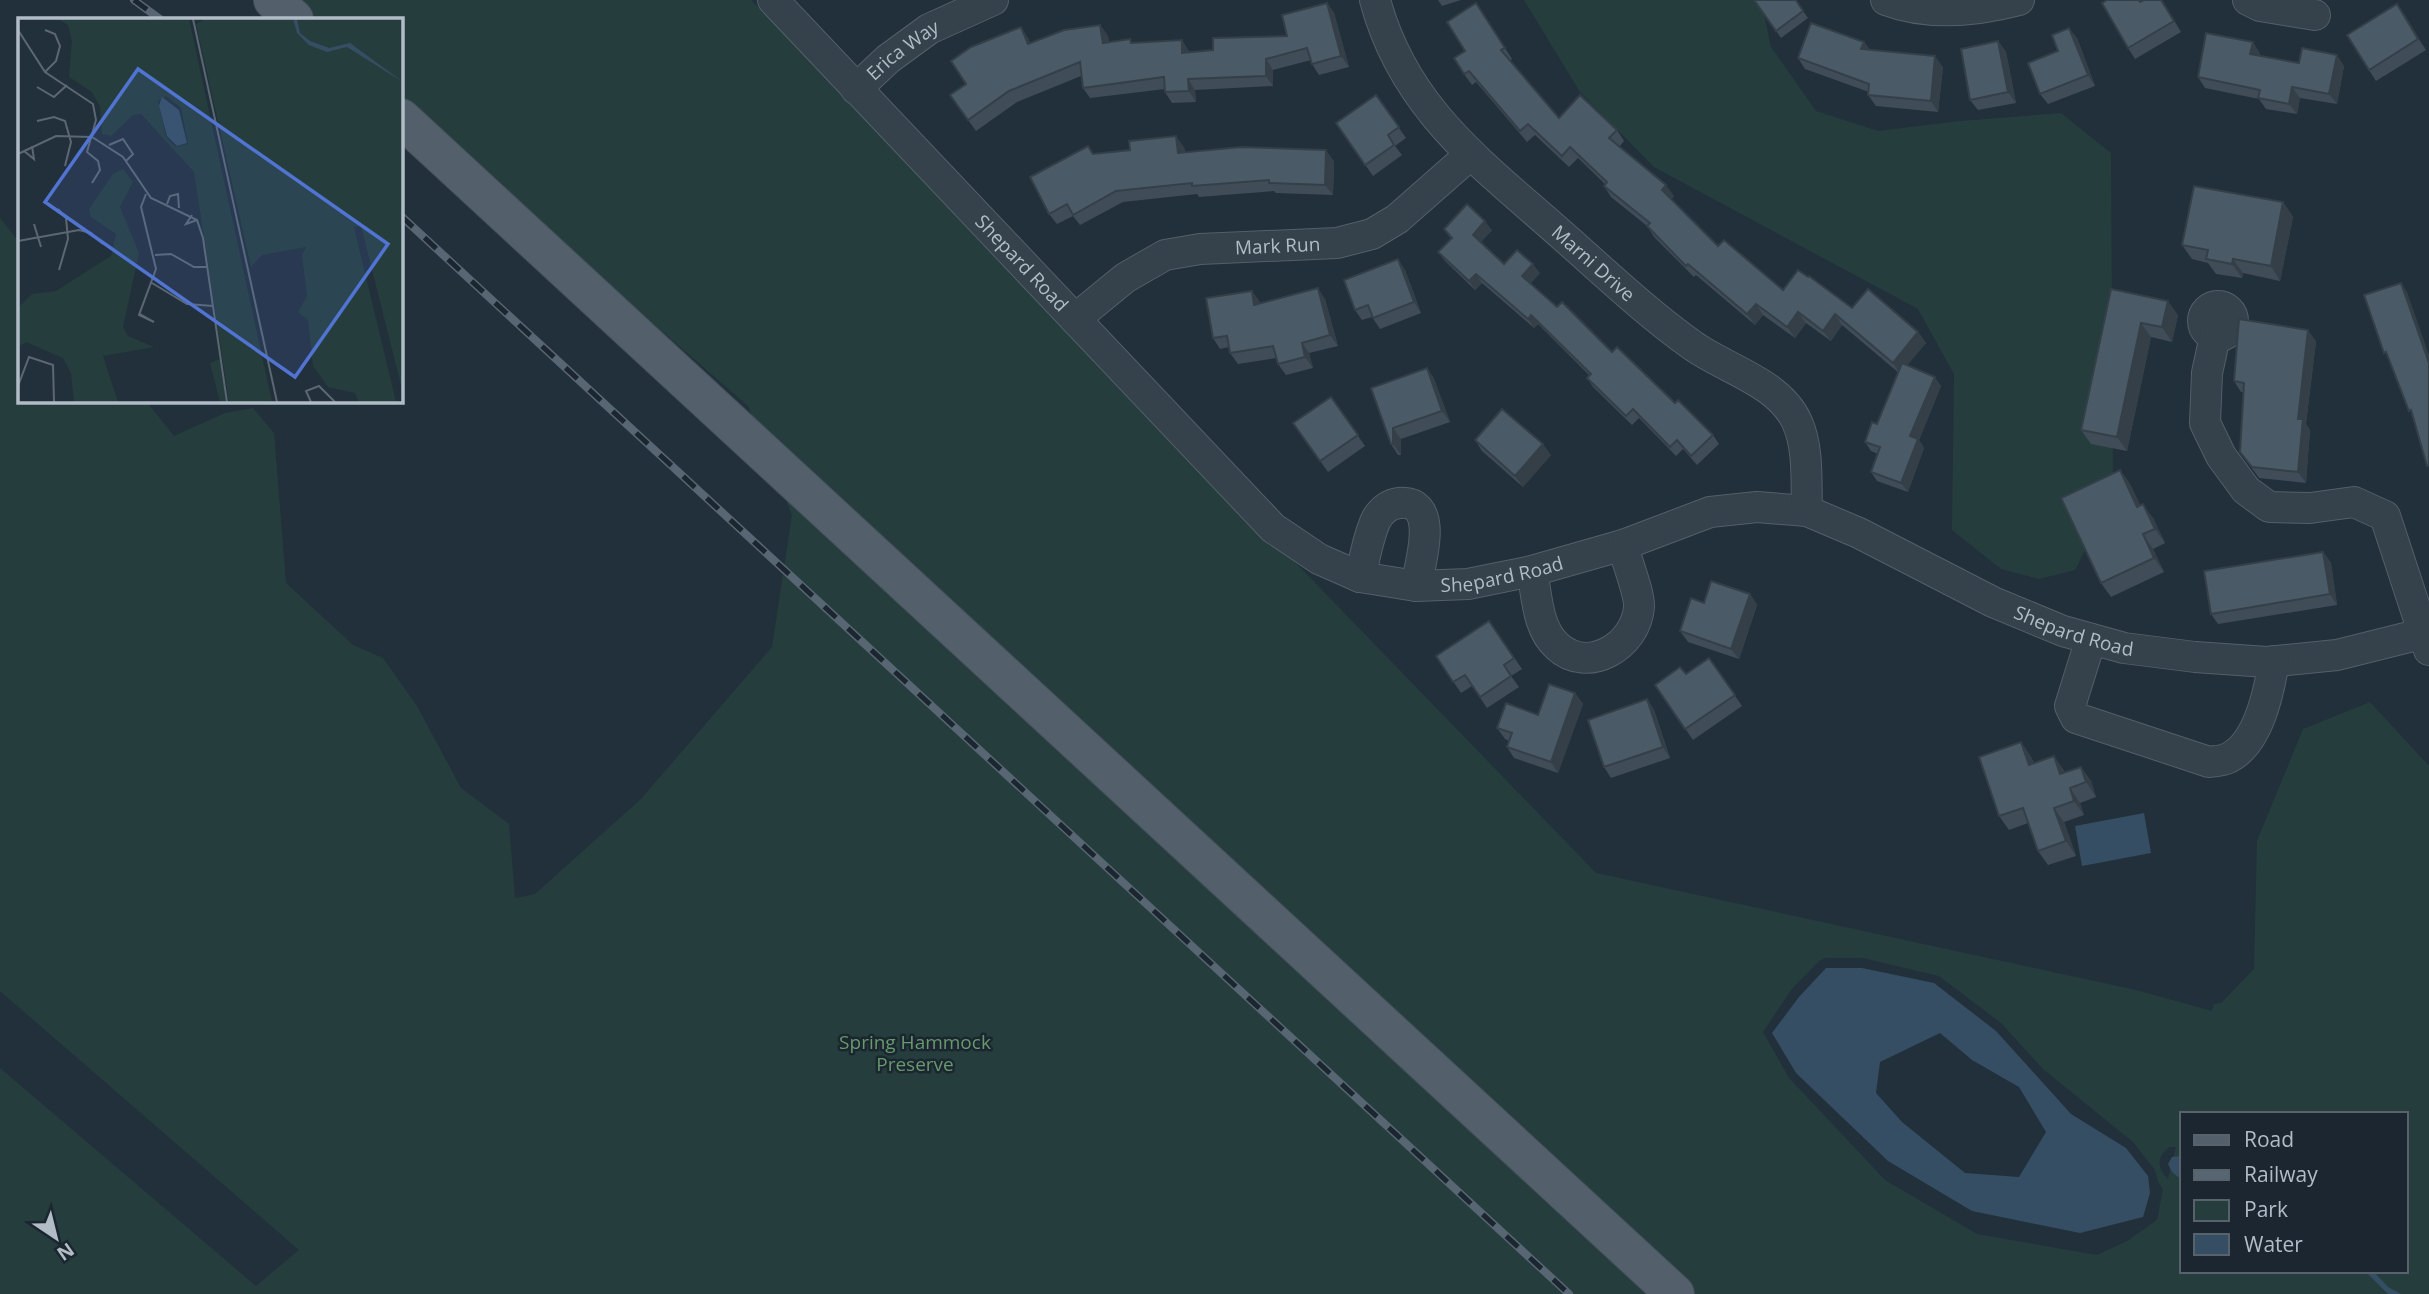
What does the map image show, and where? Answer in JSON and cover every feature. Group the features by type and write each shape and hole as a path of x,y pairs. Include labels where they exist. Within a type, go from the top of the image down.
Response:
{"main road":[{"path":"273,0 293,18"},
{"path":"402,119 1675,1294"}],"street":[{"name":"Shepard Road","path":"773,0 1273,528 1319,559 1360,577 1416,586 1468,584 1532,571 1623,545 1710,512 1757,507 1807,511 1859,533 1993,602 2063,631 2124,648 2196,657 2274,662 2337,655 2427,639"},
{"name":"Erica Way","path":"856,89 888,59 929,29 993,0"},
{"name":"Marni Drive","path":"1375,0 1382,26 1401,69 1426,106 1471,154 1662,323 1706,355 1767,388 1785,404 1797,423 1804,449 1807,511"},
{"path":"1886,0 1939,10 1990,8 2019,0"},
{"path":"2248,0 2260,6 2315,15"},
{"name":"Mark Run","path":"1075,319 1125,278 1165,255 1200,249 1337,243 1372,234 1397,219 1471,154"},
{"path":"2215,336 2207,373 2205,424 2221,456 2246,490 2269,507 2311,508 2354,502 2385,516 2427,639"},
{"path":"1360,577 1377,519 1384,509 1396,503 1408,504 1418,510 1424,519 1426,532 1416,586"},
{"path":"1532,571 1544,628 1556,646 1571,655 1595,657 1619,648 1633,631 1639,606 1623,545"},
{"path":"2091,639 2070,706 2076,718 2210,762 2227,759 2244,746 2268,695 2274,662"}],"green space":[{"path":"288,0 751,0 1596,873 2136,990 2212,1011 2214,1004 2221,1003 2254,969 2257,841 2303,729 2370,702 2429,766 2429,1294 1690,1294 760,435 748,406 402,105 402,18 308,18","holes":["1825,958 1863,958 1939,976 2001,1023 2043,1069 2133,1142 2155,1170 2163,1189 2157,1220 2127,1241 2097,1255 1977,1234 1885,1180 1789,1078 1763,1032 1791,990 1819,961","2170,1147 2176,1147 2168,1179 2160,1167 2160,1158"]},
{"path":"1524,0 1761,0 1771,47 1816,111 1878,131 2061,113 2111,153 2113,495 2075,570 2039,579 2001,569 1952,530 1954,374 1918,309 1654,167 1580,92"},
{"name":"Spring Hammock Preserve","path":"0,218 18,241 18,402 147,402 174,436 225,413 253,408 274,433 286,583 353,645 383,658 417,706 461,788 509,824 515,898 535,894 641,799 772,647 792,515 778,480 1659,1294 0,1294 0,1068 256,1286 299,1250 0,991"}],"water":[{"path":"2144,813 2151,853 2082,866 2075,826"},
{"path":"1826,968 1862,968 1934,983 1996,1031 2071,1114 2126,1148 2148,1176 2150,1193 2143,1217 2080,1233 1972,1211 1888,1161 1796,1073 1772,1033 1799,997","holes":["1940,1033 1972,1060 2019,1087 2046,1132 2019,1177 1965,1173 1902,1122 1876,1093 1880,1062"]},
{"path":"2180,1156 2180,1178 2168,1164 2172,1157"},
{"path":"2367,1273 2375,1273 2388,1287 2401,1294 2388,1294"}],"building":[{"path":"1754,0 1796,0 1803,11 1776,31"},
{"path":"2107,0 2161,0 2174,21 2128,48 2102,3"},
{"path":"1327,3 1341,56 1312,64 1307,48 1266,59 1266,76 1188,79 1189,91 1165,92 1164,77 1083,88 1080,62 1009,91 968,120 950,95 966,84 951,61 971,47 1021,27 1028,44 1064,30 1100,25 1103,43 1130,39 1131,43 1182,40 1182,53 1213,50 1213,38 1287,36 1282,15"},
{"path":"1476,3 1505,48 1501,50 1559,118 1580,95 1617,130 1609,138 1666,185 1662,190 1718,246 1724,240 1783,290 1798,270 1852,308 1868,289 1918,332 1893,363 1835,314 1823,331 1798,312 1787,327 1756,304 1747,314 1688,264 1686,266 1647,226 1650,223 1604,186 1607,182 1570,147 1562,156 1528,124 1520,131 1469,71 1464,74 1454,58 1465,51 1447,22"},
{"path":"2397,4 2418,39 2369,70 2347,35"},
{"path":"1811,23 1864,42 1861,49 1935,56 1931,101 1868,95 1869,84 1798,58"},
{"path":"2069,28 2088,75 2040,94 2028,63 2058,51 2052,35"},
{"path":"2206,33 2253,42 2250,54 2299,63 2302,48 2337,55 2329,94 2292,87 2289,104 2258,98 2260,90 2198,77"},
{"path":"1998,41 2008,92 1970,100 1961,49"},
{"path":"1376,95 1399,127 1388,135 1394,145 1365,165 1336,123"},
{"path":"1176,136 1178,153 1241,147 1326,150 1325,185 1269,183 1269,180 1192,186 1192,183 1116,191 1073,215 1067,204 1049,214 1030,177 1088,146 1093,154 1130,150 1129,141"},
{"path":"2194,186 2283,202 2271,266 2233,259 2232,264 2206,259 2208,250 2182,245"},
{"path":"1467,204 1485,221 1473,235 1504,264 1517,250 1533,264 1522,276 1557,307 1562,302 1612,352 1617,347 1675,403 1678,400 1713,435 1691,456 1677,440 1670,447 1633,409 1626,416 1587,378 1591,374 1531,315 1528,319 1476,274 1469,281 1438,252 1452,238 1444,229"},
{"path":"1398,259 1414,302 1373,318 1368,305 1355,310 1344,280"},
{"path":"2401,283 2429,363 2427,466 2411,410 2409,411 2386,352 2384,353 2364,295"},
{"path":"1318,288 1330,335 1302,343 1305,357 1278,364 1273,346 1230,353 1227,336 1213,338 1206,298 1252,291 1254,305"},
{"path":"2111,289 2168,301 2162,327 2141,323 2117,437 2081,430"},
{"path":"2239,319 2308,330 2298,419 2303,419 2298,472 2252,467 2240,452 2244,383 2234,381"},
{"path":"1902,363 1935,377 1910,436 1918,439 1901,483 1871,472 1880,447 1865,442 1872,422 1877,424"},
{"path":"1427,368 1442,411 1393,428 1391,444 1371,388"},
{"path":"1331,397 1358,435 1320,461 1293,423"},
{"path":"1502,409 1543,444 1515,476 1475,440"},
{"path":"2120,470 2137,507 2143,504 2155,529 2143,534 2154,558 2101,583 2061,498"},
{"path":"2323,552 2330,594 2211,614 2204,571"},
{"path":"1711,581 1750,594 1731,649 1680,631 1691,598 1704,603"},
{"path":"1489,621 1514,658 1504,665 1511,676 1480,697 1465,675 1453,682 1436,656"},
{"path":"1709,658 1735,695 1685,729 1655,685 1680,667 1686,674"},
{"path":"1549,684 1575,693 1551,762 1507,747 1512,733 1497,728 1506,703 1538,715"},
{"path":"1647,699 1663,747 1604,767 1588,720"},
{"path":"2021,742 2029,765 2054,756 2060,774 2081,767 2086,782 2070,788 2074,801 2054,808 2066,841 2038,851 2023,808 1999,816 1979,757"}],"railway":[{"path":"134,0 159,18"},
{"path":"402,217 1569,1294"}]}
